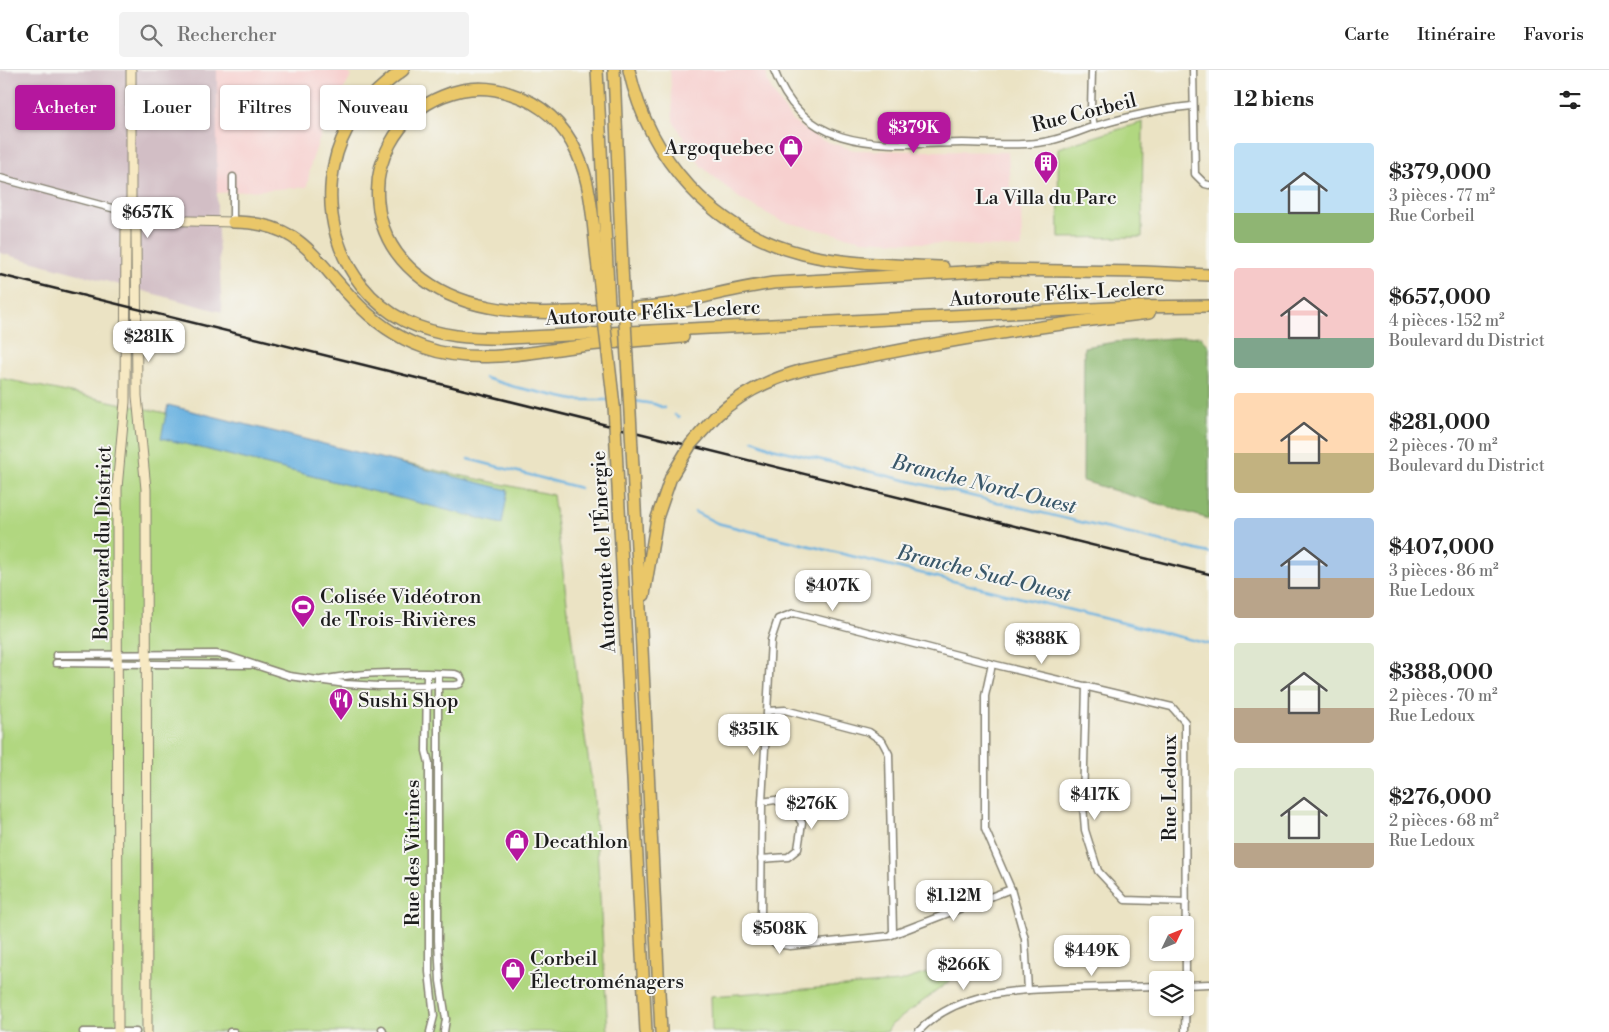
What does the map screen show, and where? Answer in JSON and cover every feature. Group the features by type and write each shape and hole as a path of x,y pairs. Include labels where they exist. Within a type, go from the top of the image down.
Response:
{"highway":[{"name":"Autoroute Félix-Leclerc","path":"403,70 382,86 366,102 348,128 334,164 330,198 334,231 351,271 374,298 404,320 424,328 445,334 490,338 1131,307 1209,306"},
{"path":"597,70 602,268"},
{"name":"Autoroute de l'Énergie","path":"614,70 622,267 661,1032"},
{"name":"Autoroute Félix-Leclerc","path":"629,70 635,94 655,141 669,163 686,183 723,217 746,231 788,250 823,258 884,264 999,270 1114,271 1209,275"},
{"path":"602,268 580,160 562,128 548,113 537,105 504,91 462,90 441,97 422,107 406,121 391,140 381,163 377,190 379,213 390,242 407,266 431,285 458,299 488,307 536,312 614,310 660,305 773,283 999,270"},
{"path":"233,222 272,226 287,233 310,250 356,303 381,325 418,345 457,355 497,357 595,345 867,321"},
{"name":"Autoroute de l'Énergie","path":"602,268 614,406 646,1032"},
{"path":"640,616 655,523 661,501 671,477 691,444 716,416 737,399 755,388 803,370 963,339 1028,328 1209,306"}],"street":[{"path":"131,70 131,215"},
{"name":"Rue Corbeil","path":"774,70 789,101 804,117 827,131 860,142 888,144 1036,142 1054,140 1094,127 1162,110 1192,106"},
{"path":"1092,70 1091,109 1094,127"},
{"path":"1193,70 1192,106 1195,174 1209,185"},
{"path":"0,178 119,210 147,220 233,222 233,177"},
{"name":"Boulevard du District","path":"131,215 136,230 137,396 146,479 147,1032"},
{"name":"Boulevard du District","path":"118,1032 117,478 125,407 126,229 131,215"},
{"name":"Rue Ledoux","path":"1011,889 889,936 790,946 776,944 766,934 762,916 762,802 772,640 778,619 794,613 992,664 1172,707 1186,722 1186,971"},
{"path":"56,663 117,659 133,654 222,654 292,677 346,684 458,685 462,680 457,675 438,674 346,675 321,680"},
{"path":"56,655 117,659 132,664 146,665 256,665"},
{"path":"992,664 985,696 985,829 1011,889 1025,940 1028,990"},
{"name":"Rue des Vitrines","path":"427,674 426,751 429,764 429,972 434,1013 430,1032"},
{"name":"Rue des Vitrines","path":"438,674 438,940 440,981 446,1017 444,1032"},
{"path":"1086,686 1083,805 1085,830 1098,871 1125,900 1186,902"},
{"path":"768,711 785,710 868,732 882,741 890,754 893,932 889,936"},
{"path":"761,859 788,857 798,849 802,823 792,808 775,800 762,802"},
{"path":"1194,985 1209,984"},
{"path":"918,1032 937,1015 975,999 1028,990 1149,986"},
{"name":"Rue Ledoux","path":"1185,1016 1185,1032"},
{"path":"82,1032 134,1032"}],"shaded area":[{"path":"0,70 217,70 217,214 222,312 0,253"},
{"path":"217,70 340,70 352,75 346,85 320,85 320,130 323,130 311,163 307,187 217,193"},
{"path":"670,70 766,70 768,83 793,122 822,140 854,150 1008,152 1011,201 1021,201 1022,248 862,240 781,221 739,198 701,166 673,121"}],"green space":[{"path":"1143,122 1142,237 1059,238 1058,148"},
{"path":"1200,336 1209,346 1209,519 1083,481 1084,347 1115,342"},
{"path":"0,378 553,495 594,797 608,1032 0,1032"},
{"path":"945,967 950,981 891,1025 887,1032 712,1032 711,996 899,982"}],"water":[{"path":"168,405 508,490 502,524 161,438"}],"waterway":[{"name":"Branche Nord-Ouest","path":"485,378 515,387 574,400 611,400"},
{"name":"Branche Nord-Ouest","path":"634,401 654,404 664,408"},
{"name":"Branche Nord-Ouest","path":"675,415 679,417"},
{"name":"Branche Nord-Ouest","path":"753,440 772,448 1209,553"},
{"name":"Branche Sud-Ouest","path":"468,459 580,488"},
{"name":"Branche Sud-Ouest","path":"695,512 717,523 1209,644"}],"railway":[{"path":"0,275 1209,574"}],"place":[{"name":"Argoquebec","path":"791,168"},
{"name":"La Villa du Parc","path":"1046,184"},
{"name":"Colisée Vidéotron de Trois-Rivières","path":"303,628"},
{"name":"Sushi Shop","path":"341,721"},
{"name":"Decathlon","path":"517,862"},
{"name":"Corbeil Électroménagers","path":"513,991"}]}
